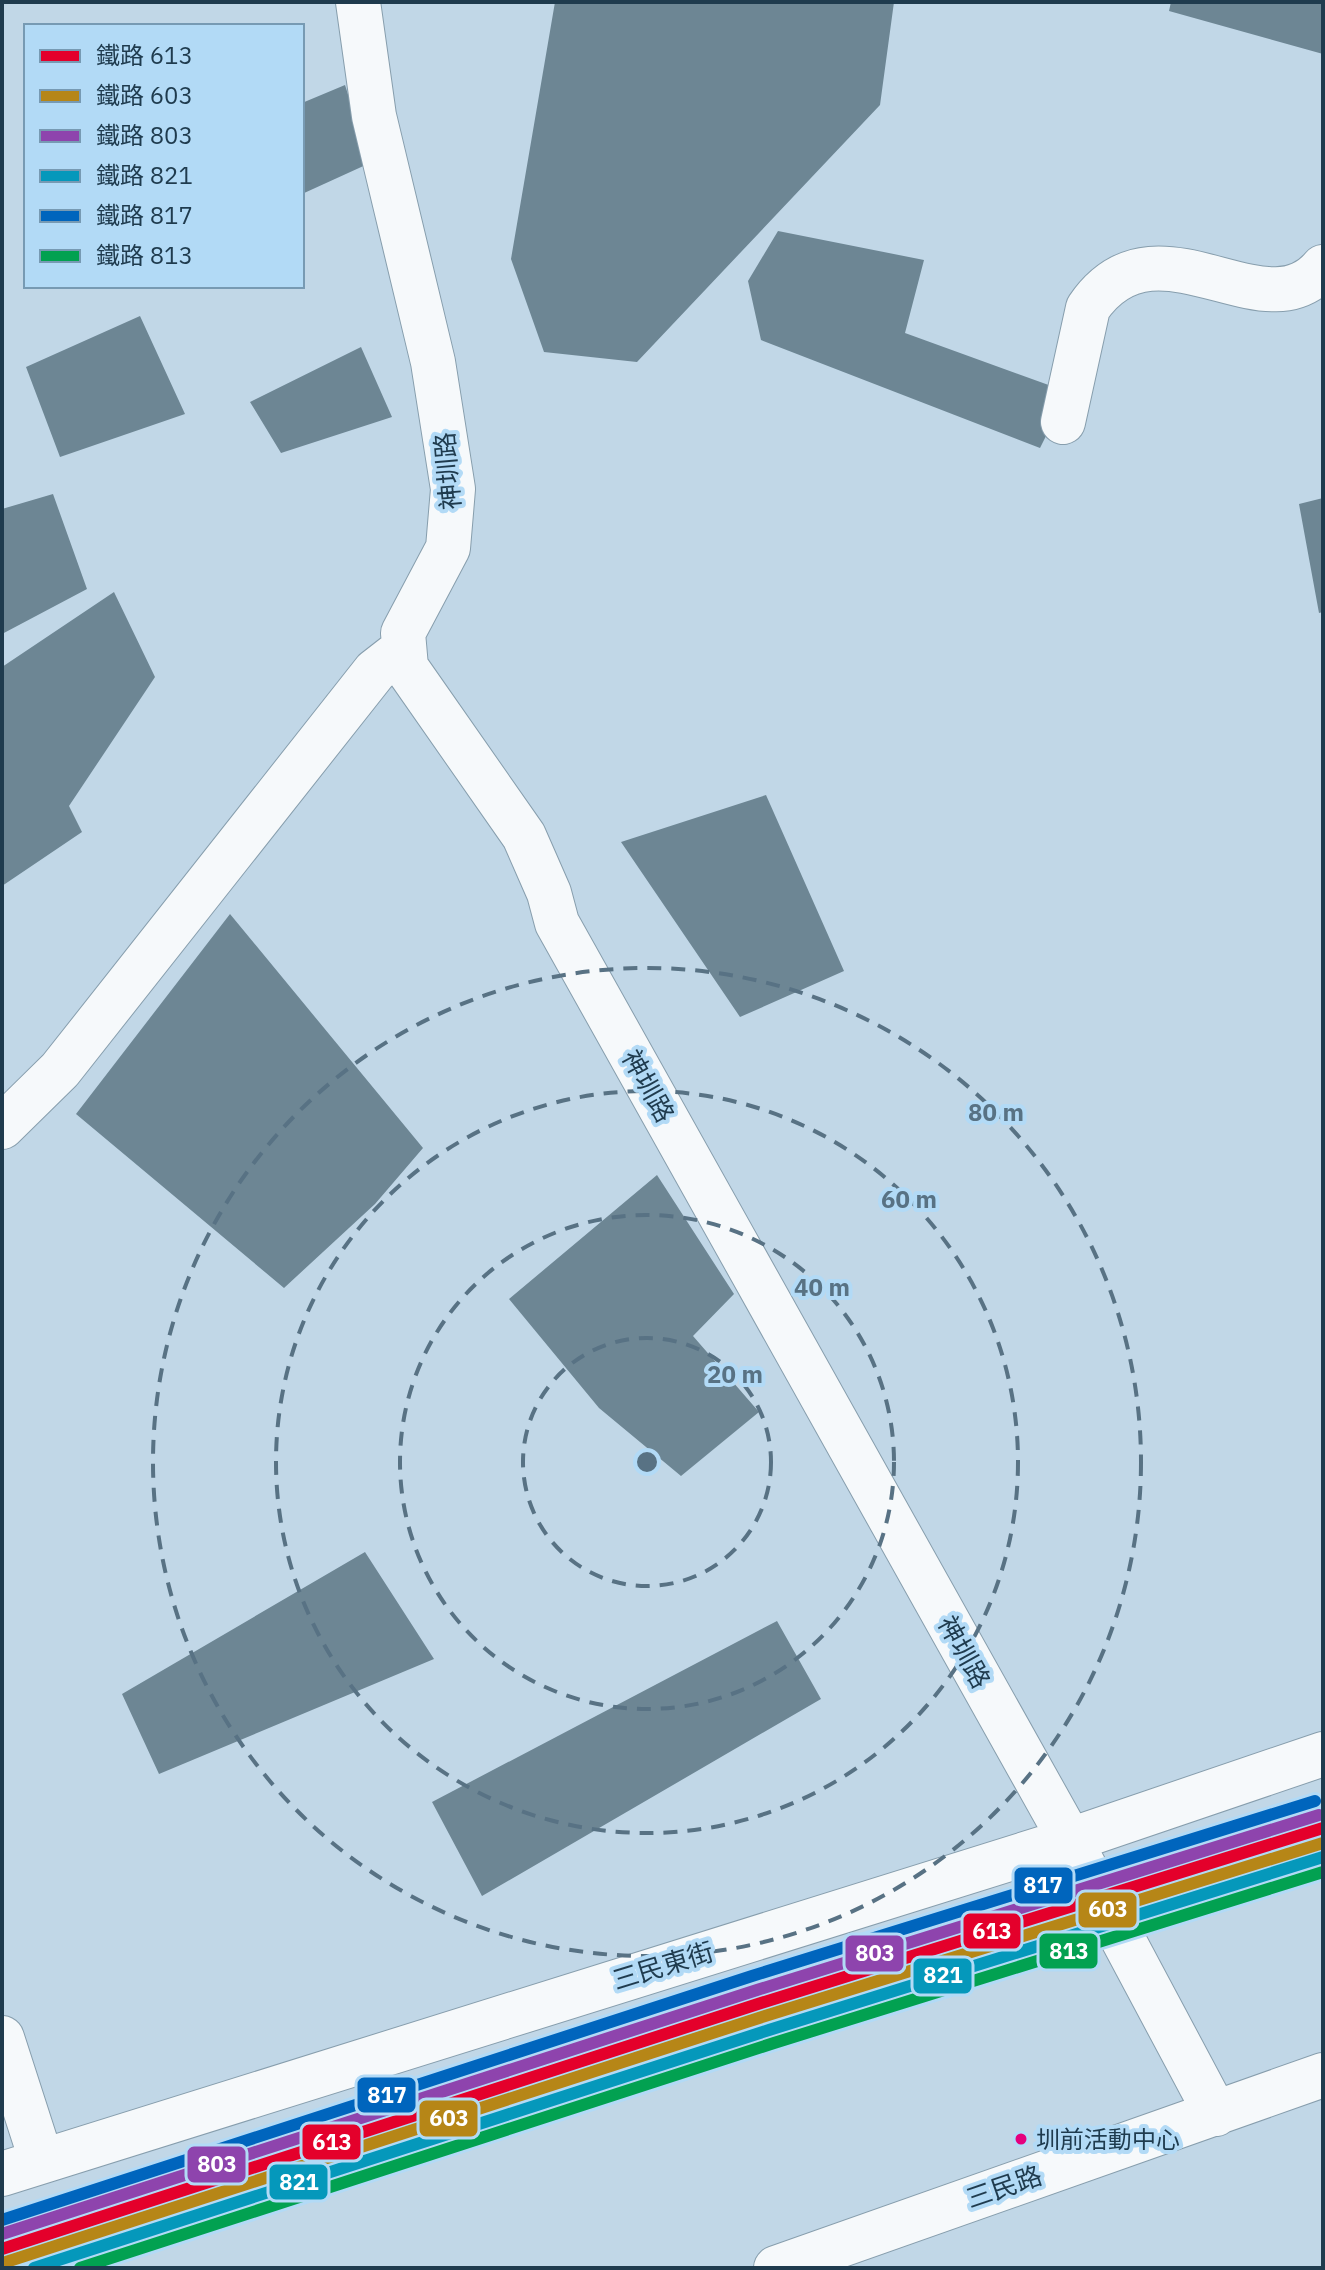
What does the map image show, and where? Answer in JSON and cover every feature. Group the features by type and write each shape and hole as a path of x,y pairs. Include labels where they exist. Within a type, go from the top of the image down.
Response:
{"street":[{"name":"神圳路","path":"358,2 374,116 433,362 453,489 448,548 407,619 402,650 406,667 524,836 549,893 557,923 1070,1840 1216,2114"},
{"path":"1063,422 1088,308 1097,295 1122,276 1145,269 1169,267 1283,292 1310,280 1323,267"},
{"path":"2,1127 60,1070 375,671 402,650"},
{"name":"三民東街","path":"22,2167 1070,1840 1323,1754"},
{"path":"2,2038 22,2167"},
{"name":"三民路","path":"776,2268 826,2259 1323,2075"}],"building":[{"path":"555,2 894,2 880,105 637,362 544,352 511,259"},
{"path":"1171,2 1323,2 1323,54 1169,11"},
{"path":"345,85 370,163 304,193 304,102"},
{"path":"778,231 924,260 905,333 1068,392 1040,448 761,340 748,281"},
{"path":"140,316 185,414 60,457 26,367"},
{"path":"361,347 392,417 281,453 250,402"},
{"path":"53,494 87,589 2,634 2,509"},
{"path":"1323,498 1323,612 1319,613 1299,504"},
{"path":"114,592 155,677 69,806 82,832 2,886 2,667"},
{"path":"766,795 844,971 740,1017 621,842"},
{"path":"230,914 423,1148 375,1204 284,1288 76,1114"},
{"path":"657,1175 734,1294 693,1336 759,1412 681,1476 599,1408 509,1299"},
{"path":"365,1552 434,1659 159,1774 122,1694"},
{"path":"777,1621 821,1699 482,1896 432,1802"}],"rail line":[{"name":"817","path":"2,2220 752,1976 1315,1801"},
{"name":"803","path":"2,2234 757,1990 1319,1815"},
{"name":"613","path":"2,2249 761,2003 1323,1828"},
{"name":"603","path":"6,2262 765,2016 1323,1843"},
{"name":"821","path":"34,2268 769,2030 1323,1857"},
{"name":"813","path":"80,2268 774,2043 1323,1872"}],"place":[{"name":"圳前活動中心","path":"1021,2139"}]}
